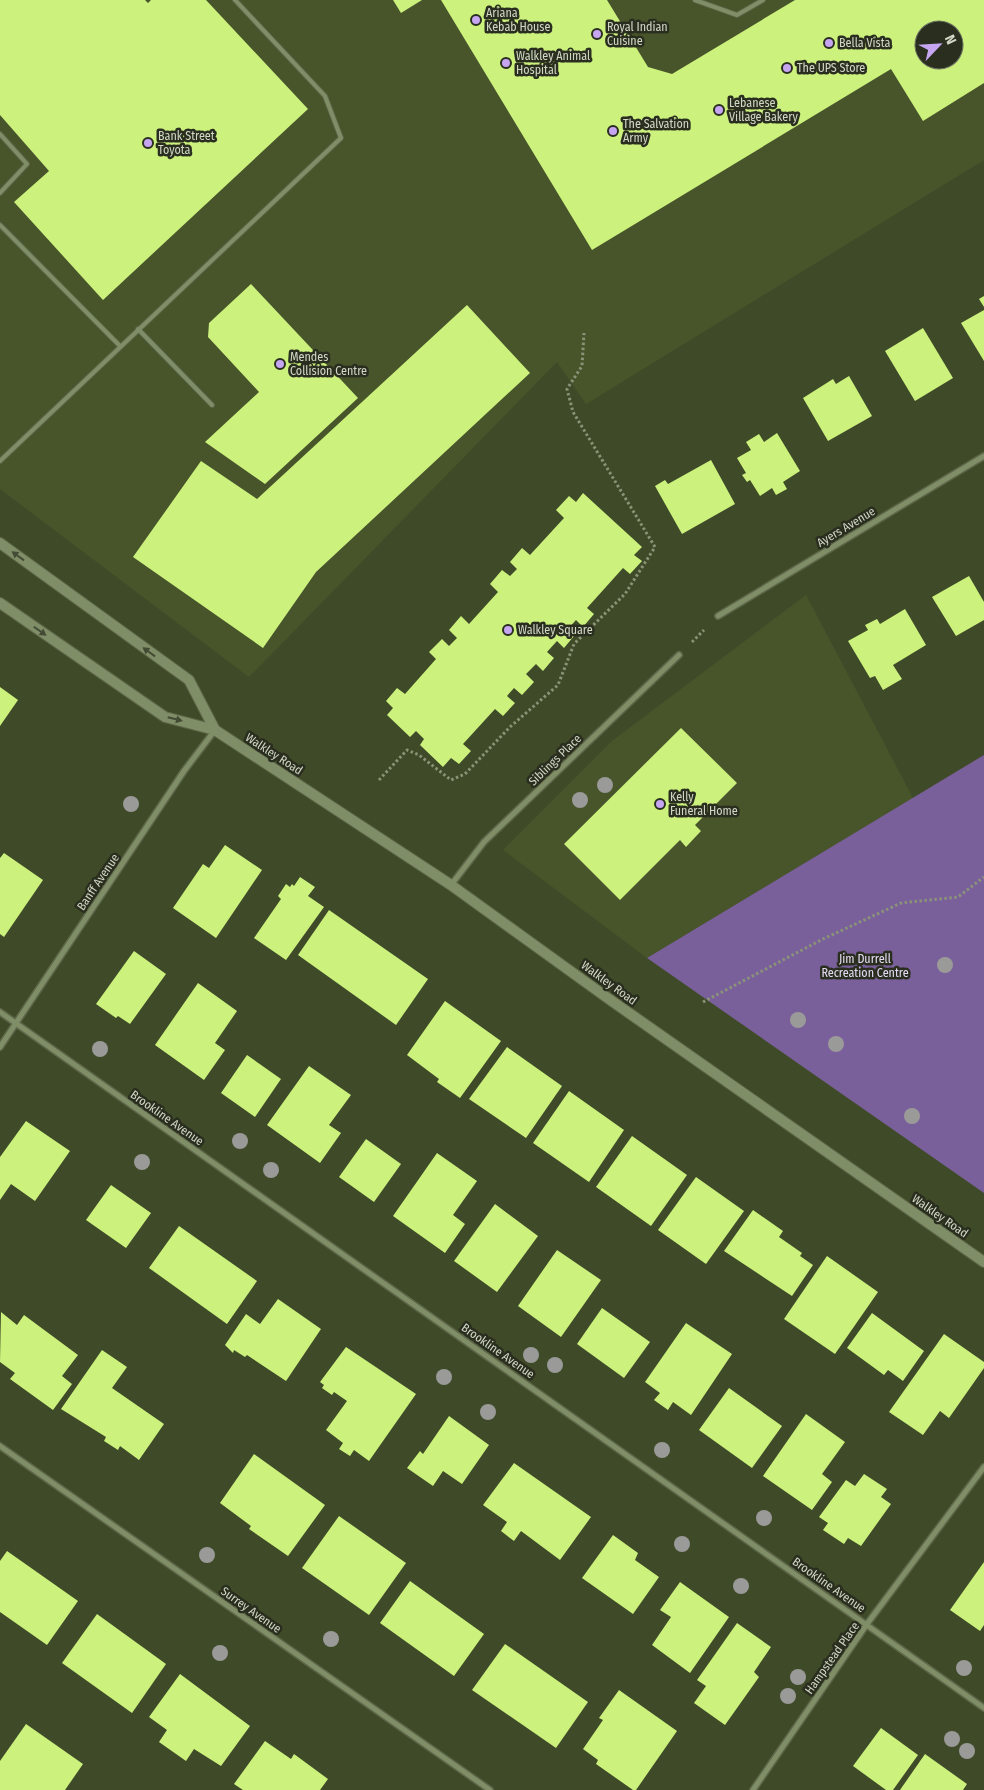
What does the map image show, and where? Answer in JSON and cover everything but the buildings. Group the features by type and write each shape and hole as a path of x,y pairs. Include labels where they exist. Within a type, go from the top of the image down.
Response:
{"main road":[{"name":"Walkley Road","path":"0,543 189,680 215,730"},
{"name":"Walkley Road","path":"0,603 165,717 215,730 451,884 609,999 984,1262"}],"street":[{"name":"Ayers Avenue","path":"718,616 984,456"},
{"name":"Siblings Place","path":"451,884 484,842 679,655"},
{"name":"Banff Avenue","path":"0,1047 184,771 215,730"},
{"name":"Brookline Avenue","path":"0,1012 984,1708"},
{"name":"Surrey Avenue","path":"0,1446 490,1790"},
{"name":"Hampstead Place","path":"753,1790 867,1624 984,1467"}],"lane":[{"path":"0,461 341,138 325,96 235,0"},
{"path":"695,0 736,15 763,0"},
{"path":"0,134 27,164 0,193"},
{"path":"1,226 120,346"},
{"path":"138,329 212,405"}],"path":[{"path":"379,780 407,750 419,754 452,780 464,774 510,727 558,685 574,644 625,594 655,547 573,412 567,390 582,366 584,333"},
{"path":"679,655 718,616"},
{"path":"703,1002 823,939 902,903 958,897 984,877"}],"shaded area":[{"path":"0,0 984,0 984,160 586,404 557,362 249,677 0,489"},
{"path":"806,595 913,798 647,958 503,850 612,741"}],"green space":[{"name":"Jim Durrell Recreation Centre","path":"984,755 984,1193 647,958"}],"place":[{"name":"Ariana Kebab House","path":"476,20"},
{"name":"Royal Indian Cuisine","path":"597,34"},
{"name":"Bella Vista","path":"829,43"},
{"name":"Walkley Animal Hospital","path":"506,63"},
{"name":"The UPS Store","path":"787,68"},
{"name":"Lebanese Village Bakery","path":"719,110"},
{"name":"The Salvation Army","path":"613,131"},
{"name":"Bank Street Toyota","path":"148,143"},
{"name":"Mendes Collision Centre","path":"280,364"},
{"name":"Walkley Square","path":"508,630"},
{"name":"Kelly Funeral Home","path":"660,804"}]}
